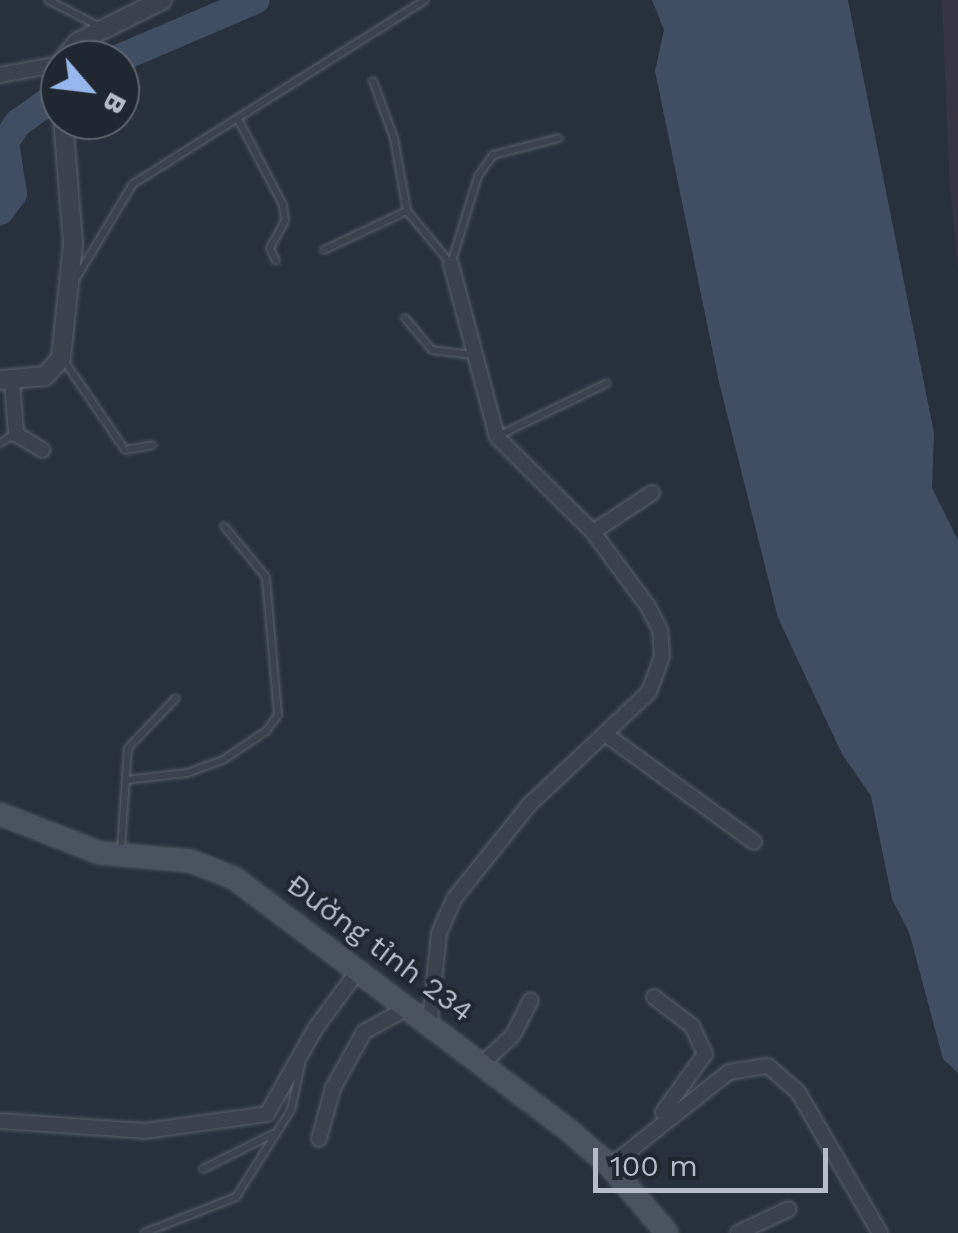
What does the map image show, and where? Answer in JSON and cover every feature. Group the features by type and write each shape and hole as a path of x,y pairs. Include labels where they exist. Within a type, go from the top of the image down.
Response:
{"main road":[{"name":"Đường tỉnh 234","path":"0,814 121,856 168,857 221,871 483,1063 610,1166 668,1233"}],"street":[{"path":"82,40 162,0"},
{"path":"0,75 40,67"},
{"path":"43,450 16,434 6,380 45,376 61,358 72,285 64,140"},
{"path":"430,1022 438,933 454,898 529,805 654,683 660,630 593,532 497,437 472,355 451,264"},
{"path":"593,532 652,492"},
{"path":"605,734 754,842"},
{"path":"0,1121 146,1131 195,1120 260,1117 278,1103 303,1054 359,969"},
{"path":"650,1128 705,1054 692,1026 654,997"},
{"path":"483,1063 513,1035 531,1000"},
{"path":"319,1139 333,1088 364,1032 410,1006"},
{"path":"610,1166 650,1128 729,1072 768,1066 798,1092 880,1233"},
{"path":"738,1233 789,1209"}],"lane":[{"path":"48,0 103,29"},
{"path":"72,285 122,194 152,168 238,119 425,0"},
{"path":"373,82 394,138 407,212 451,264"},
{"path":"238,119 283,206 284,220 270,248 276,260"},
{"path":"451,264 478,176 493,154 559,138"},
{"path":"324,250 407,212"},
{"path":"405,318 432,350 472,355"},
{"path":"61,358 125,450 152,445"},
{"path":"497,437 607,384"},
{"path":"0,443 16,434"},
{"path":"126,780 187,773 222,760 278,715 266,577 224,526"},
{"path":"121,856 132,740 176,698"},
{"path":"144,1233 236,1197 290,1110 303,1054"},
{"path":"204,1169 278,1130"}],"shaded area":[{"path":"942,0 958,0 958,269 949,176"}],"water":[{"path":"652,0 848,0 934,433 932,488 958,540 958,1073 943,1059 909,932 892,899 871,796 842,754 778,618 719,382 655,71 664,30"}],"waterway":[{"path":"140,49 256,0"},
{"path":"0,211 13,194 5,142 18,123 40,107"}]}
